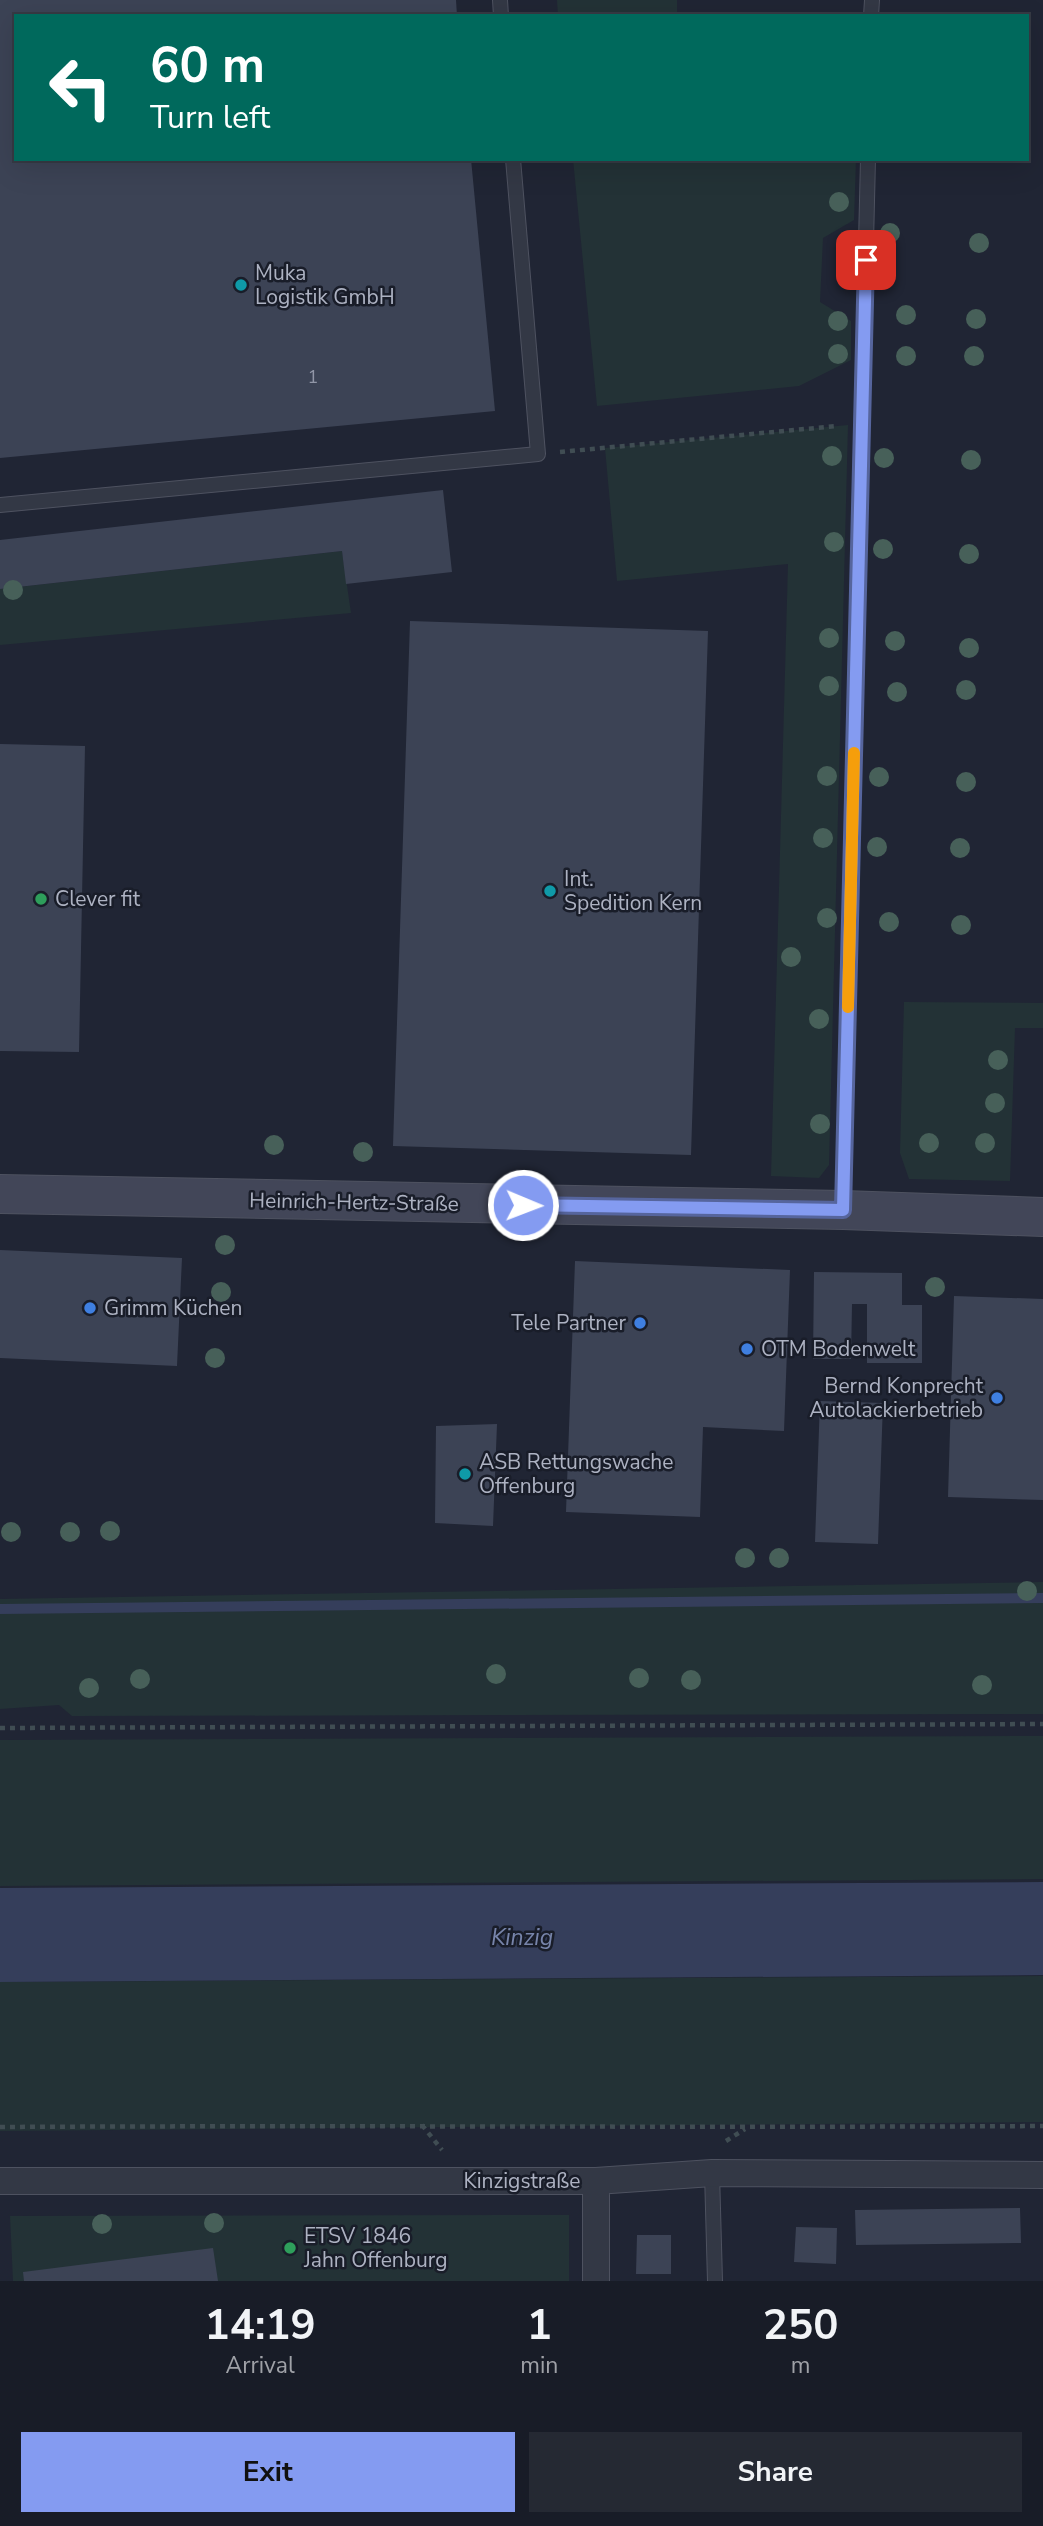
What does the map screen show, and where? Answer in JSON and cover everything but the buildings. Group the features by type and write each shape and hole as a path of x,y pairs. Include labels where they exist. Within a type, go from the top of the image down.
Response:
{"street":[{"name":"Heinrich-Hertz-Straße","path":"0,1194 843,1210 1043,1217"},
{"name":"Kinzigstraße","path":"0,2181 596,2181 712,2173 1043,2175"},
{"path":"596,2181 596,2281"}],"lane":[{"path":"0,505 538,454 513,161"},
{"path":"843,1210 868,161"},
{"path":"712,2173 715,2281"}],"path":[{"path":"538,454 862,424"},
{"path":"0,1728 1043,1724"},
{"path":"0,2127 1043,2126"}],"shaded area":[{"path":"557,0 677,0 677,14 558,14"},
{"path":"573,161 856,161 854,220 823,238 820,302 851,321 851,360 799,386 597,406"},
{"path":"848,425 829,1165 819,1178 771,1176 788,564 617,581 605,448"},
{"path":"342,551 351,613 0,645 0,589"},
{"path":"904,1002 1043,1003 1043,1028 1015,1028 1010,1181 909,1179 900,1153"},
{"path":"1043,1582 1043,1714 72,1716 59,1705 0,1709 0,1599"},
{"path":"1043,1736 1043,1879 0,1886 0,1740"},
{"path":"1043,1976 1043,2122 0,2131 0,1982"},
{"name":"ETSV 1846 Jahn Offenburg","path":"569,2215 569,2281 13,2281 10,2216"}],"water":[{"name":"Kinzig","path":"1043,1882 1043,1975 0,1982 0,1888"}],"waterway":[{"path":"0,1609 1043,1598"}],"slow traffic":[{"path":"848,1007 854,753"}],"place":[{"name":"Muka Logistik GmbH","path":"241,285"},
{"name":"Int. Spedition Kern","path":"550,891"},
{"name":"Clever fit","path":"41,899"},
{"name":"Grimm Küchen","path":"90,1308"},
{"name":"Tele Partner","path":"640,1323"},
{"name":"OTM Bodenwelt","path":"747,1349"},
{"name":"Bernd Konprecht Autolackierbetrieb","path":"997,1398"},
{"name":"ASB Rettungswache Offenburg","path":"465,1474"},
{"name":"ETSV 1846 Jahn Offenburg","path":"290,2248"}],"route":[{"path":"523,1205 843,1210 866,260"}]}
